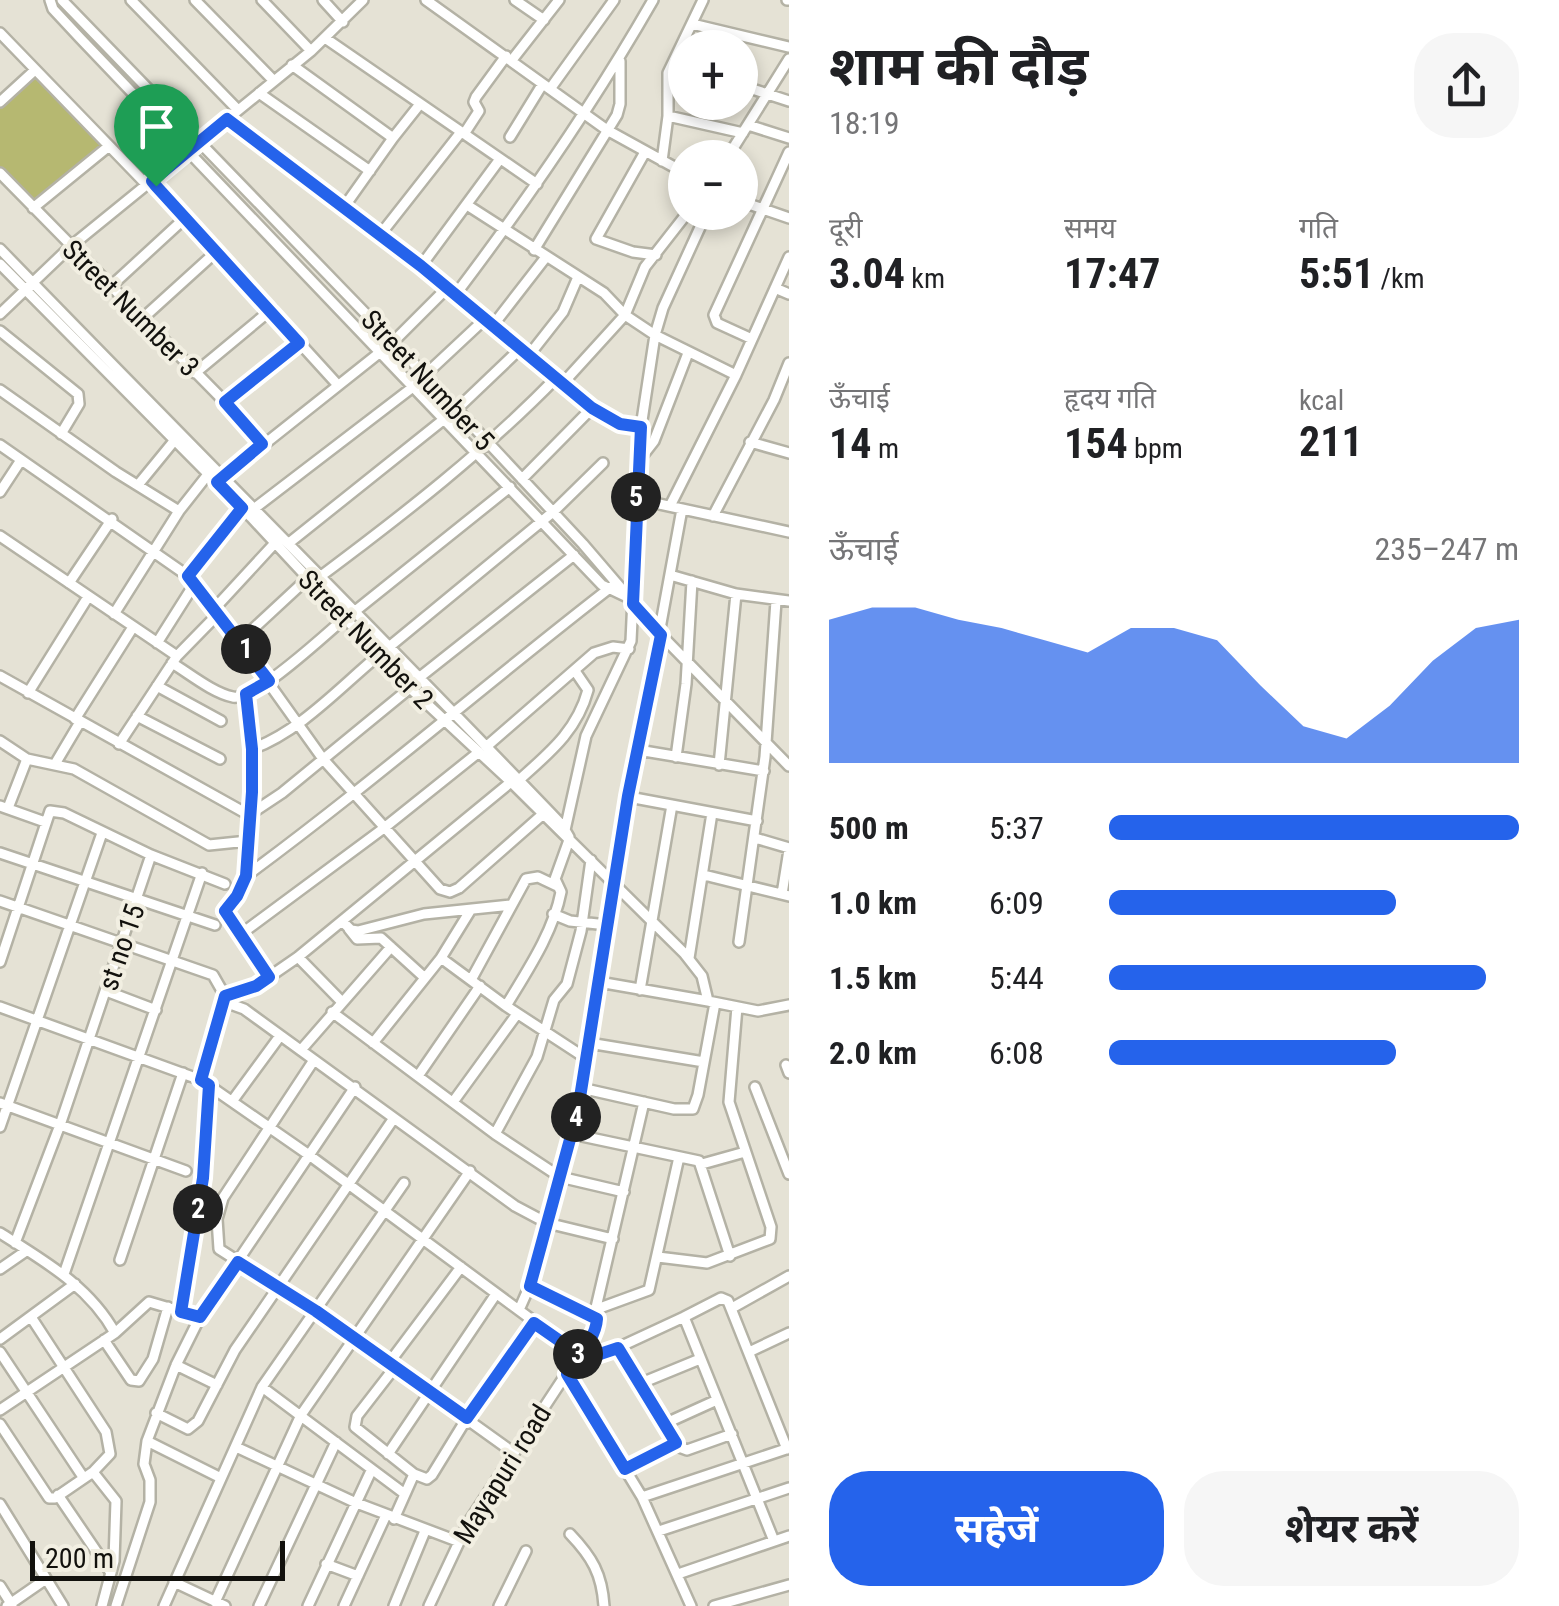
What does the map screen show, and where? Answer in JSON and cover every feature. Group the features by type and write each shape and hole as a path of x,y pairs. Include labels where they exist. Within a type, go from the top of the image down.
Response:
{"street":[{"path":"50,0 66,24 443,420 574,555 633,604 789,766"},
{"name":"Street Number 5","path":"62,0 425,375 552,512 612,586"},
{"path":"131,0 238,110"},
{"path":"195,0 274,80"},
{"path":"262,0 311,50"},
{"path":"323,0 343,22"},
{"path":"0,314 70,247 311,50 363,0"},
{"path":"426,0 607,130 668,164"},
{"path":"515,0 544,20"},
{"path":"380,235 480,111 474,102 476,97 559,0"},
{"path":"510,137 614,0"},
{"path":"220,479 393,342 452,290 504,230 537,184 620,58 653,0"},
{"path":"689,30 703,0"},
{"path":"692,24 789,47"},
{"path":"2,38 185,218 337,384"},
{"path":"325,38 537,184"},
{"path":"534,250 620,104 620,58"},
{"path":"738,140 789,59"},
{"path":"292,65 393,138"},
{"path":"0,102 35,70"},
{"path":"662,161 668,74"},
{"path":"758,90 789,101"},
{"path":"258,93 370,171"},
{"path":"344,208 420,104"},
{"path":"227,119 452,290 592,408 620,424 641,427"},
{"path":"692,120 789,138"},
{"path":"33,208 108,146"},
{"path":"645,152 596,238 633,252 656,255"},
{"path":"752,339 714,320 789,153"},
{"path":"421,266 500,159"},
{"name":"Street Number 3","path":"0,173 262,444"},
{"path":"468,205 604,293 655,335 736,375"},
{"path":"758,208 789,218"},
{"path":"110,287 185,218"},
{"path":"321,576 414,506 560,379 626,314 646,267 675,230"},
{"path":"506,1006 534,960 560,897 555,878 586,736 629,649 641,427 655,335 662,308 699,230"},
{"path":"0,248 29,286 321,576 350,615"},
{"path":"142,319 216,251"},
{"path":"670,506 736,375 789,256"},
{"path":"425,375 490,321 546,257"},
{"name":"Street Number 2","path":"0,264 29,286 174,441 208,473 220,479 308,578 385,650 410,688 483,749 542,814 616,883 688,958 702,976 711,1002"},
{"path":"456,410 526,350 563,312 578,277"},
{"path":"775,288 789,294"},
{"path":"195,373 272,310"},
{"path":"0,331 78,394 79,404 60,434"},
{"path":"225,402 299,343"},
{"path":"639,461 654,441 688,353"},
{"path":"713,516 774,400 789,363"},
{"path":"255,508 413,387"},
{"path":"0,390 179,512"},
{"path":"522,479 592,408"},
{"path":"289,543 443,420"},
{"path":"138,486 174,441"},
{"path":"750,442 789,453"},
{"path":"0,444 192,579 323,759 440,889 450,892 542,814"},
{"path":"0,492 22,460"},
{"path":"252,749 298,722 552,512 603,462"},
{"path":"114,614 153,548 208,473"},
{"path":"0,536 157,643 175,660 236,698 269,681 510,487"},
{"path":"636,499 789,532"},
{"path":"157,643 192,579 242,508"},
{"path":"519,1310 530,1286 582,1088 628,796 682,509"},
{"path":"70,583 112,520"},
{"path":"119,744 175,660 275,543"},
{"path":"420,677 574,555"},
{"path":"670,575 736,594 789,602"},
{"path":"240,642 308,578"},
{"path":"676,757 692,581"},
{"path":"246,876 355,794 454,710 612,586"},
{"path":"719,766 736,594"},
{"path":"28,693 88,596"},
{"path":"739,942 764,770 776,601"},
{"path":"55,764 133,627"},
{"path":"774,645 789,646"},
{"path":"241,934 384,828 601,649 629,649"},
{"path":"385,650 454,710 483,749"},
{"path":"224,998 256,986 346,925 562,742 588,690 575,671"},
{"path":"0,676 249,815"},
{"path":"157,686 221,721"},
{"path":"249,815 410,688"},
{"path":"246,694 252,749 246,876 225,911 269,977"},
{"path":"137,716 220,759"},
{"path":"0,741 27,759 74,769 209,845 248,841"},
{"path":"638,750 719,766 764,770"},
{"path":"27,759 4,807 45,822"},
{"path":"515,781 567,835"},
{"path":"628,796 757,821"},
{"path":"640,990 672,805"},
{"path":"1,956 50,811 58,811 225,884"},
{"path":"688,958 712,813"},
{"path":"0,1127 4,1105 102,833"},
{"path":"704,875 786,895 789,849 756,838"},
{"path":"0,854 215,925"},
{"name":"st no 15","path":"15,1243 60,1125 152,855"},
{"path":"495,1134 530,1071 554,1000 567,984 592,860"},
{"path":"64,1274 202,873"},
{"path":"418,1076 476,983 511,905 529,878 538,877 559,887"},
{"path":"0,901 213,975 224,998 356,1087 516,1206 547,1223 614,1239"},
{"path":"346,925 358,931 411,917 511,905"},
{"path":"373,1043 440,958 470,911"},
{"path":"553,914 608,925"},
{"path":"346,925 354,938 379,937 425,978"},
{"path":"301,1050 391,947"},
{"path":"298,956 341,1001"},
{"path":"440,958 587,1059"},
{"path":"598,982 758,1011 789,1004"},
{"path":"106,990 156,1010"},
{"path":"181,1312 203,1178 205,1083 224,998"},
{"path":"582,1088 685,1111 693,1109 704,1062 711,1002"},
{"path":"658,1257 695,1264 766,1242 771,1234 730,1102 732,1006"},
{"path":"0,1007 205,1083 589,1359 721,1298 728,1300 788,1449 642,1497"},
{"path":"332,1012 560,1178 624,1192"},
{"path":"453,1102 517,1014"},
{"path":"233,1100 280,1036"},
{"path":"589,1043 704,1062"},
{"path":"314,1060 219,1208 219,1249 316,1311 514,1452"},
{"path":"120,1260 183,1073"},
{"path":"116,1606 150,1502 150,1480 144,1464 147,1442 176,1365 200,1317 356,1087"},
{"path":"755,1087 789,1174"},
{"name":"Mayapuri road","path":"429,1606 457,1541 597,1327 596,1312 644,1102"},
{"path":"4,1105 186,1171"},
{"path":"156,1413 183,1428 194,1427 235,1350 394,1118"},
{"path":"572,1134 702,1164 744,1152"},
{"path":"530,1286 596,1312 649,1290 680,1157"},
{"path":"702,1164 730,1256"},
{"path":"174,1582 220,1604 276,1464 300,1415 470,1171"},
{"path":"164,1606 262,1387 404,1183"},
{"path":"0,1233 76,1284 102,1309 116,1332"},
{"path":"0,1269 26,1250"},
{"path":"461,1267 392,1365 354,1424 356,1430 414,1474 430,1478 534,1323"},
{"path":"732,1308 789,1276"},
{"path":"0,1339 76,1284"},
{"path":"388,1454 496,1294"},
{"path":"0,1410 116,1332 150,1302 200,1317"},
{"path":"104,1340 131,1380 139,1381 153,1360 168,1307"},
{"path":"0,1424 52,1499 108,1459 111,1445 106,1432 30,1317"},
{"path":"684,1317 774,1541"},
{"path":"750,1352 789,1333"},
{"path":"618,1348 676,1443 686,1450 732,1434"},
{"path":"0,1352 88,1475 112,1494 118,1507 112,1573 102,1606"},
{"path":"640,1384 700,1359"},
{"path":"176,1365 216,1384"},
{"path":"567,1374 642,1497 691,1606"},
{"path":"262,1387 405,1494"},
{"path":"664,1424 717,1400"},
{"path":"147,1442 221,1478"},
{"path":"259,1606 336,1442"},
{"path":"625,1469 676,1443"},
{"path":"236,1447 354,1502 457,1541"},
{"path":"308,1606 371,1470"},
{"path":"344,1606 414,1474"},
{"path":"658,1531 789,1488"},
{"path":"58,1495 112,1573"},
{"path":"0,1504 63,1606"},
{"path":"394,1606 425,1530"},
{"path":"570,1534 594,1562 603,1585 604,1606"},
{"path":"678,1574 789,1536"},
{"path":"500,1606 526,1551"},
{"path":"326,1564 358,1576"},
{"path":"0,1586 10,1605 46,1580"},
{"path":"714,1606 789,1585"}],"green space":[{"path":"36,77 109,155 40,209 0,167 0,108"}],"route":[{"path":"156,186 152,181 227,119 421,266 608,420 641,427 633,604 661,635 628,796 578,1110 530,1286 597,1319 597,1327 580,1355 567,1374 625,1469 676,1443 618,1348 585,1359 580,1355 534,1323 467,1418 316,1311 238,1262 200,1317 181,1312 203,1178 209,1085 201,1080 225,996 256,986 269,977 225,911 242,889 246,876 252,749 246,694 269,681 188,576 242,508 217,482 262,444 225,402 299,343 156,186"}]}
